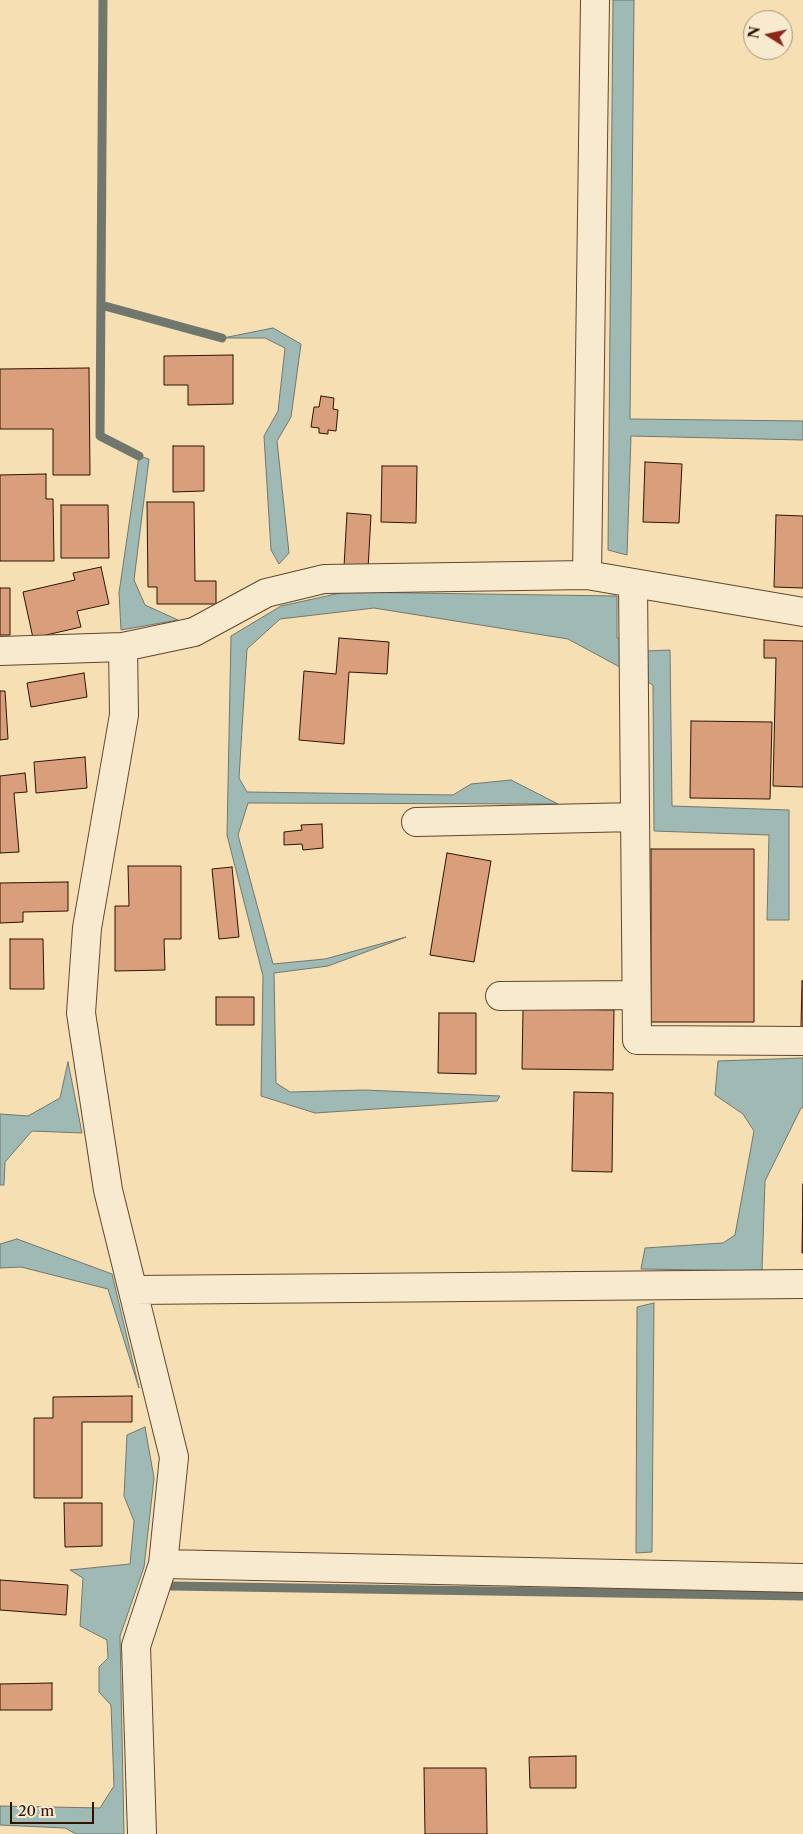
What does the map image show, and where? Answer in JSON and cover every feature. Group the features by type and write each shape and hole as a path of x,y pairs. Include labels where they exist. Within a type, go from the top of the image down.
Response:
{"street":[{"path":"587,574 595,0"},
{"path":"0,651 123,647 194,632 266,593 324,579 587,574 803,612"},
{"path":"633,583 637,1040 803,1041"},
{"path":"123,647 124,715 86,928 81,1013 108,1190 174,1457 163,1564 136,1646 142,1834"},
{"path":"416,822 635,817"},
{"path":"500,996 636,995"},
{"path":"133,1290 803,1284"},
{"path":"163,1564 803,1578"}],"water":[{"path":"613,0 634,0 630,419 803,421 803,440 631,436 627,555 608,550"},
{"path":"273,328 301,344 291,417 277,441 289,553 279,564 271,550 264,436 278,411 285,348 265,338 223,338"},
{"path":"139,456 149,459 134,580 145,605 178,620 121,630 119,593"},
{"path":"345,592 617,596 617,638 647,651 670,650 672,806 789,810 789,920 767,920 769,835 654,831 653,685 568,639 374,608 280,619 247,649 239,778 247,792 453,795 471,784 511,780 558,804 248,803 238,835 273,964 325,959 406,937 328,966 274,973 276,1083 290,1092 365,1090 500,1096 497,1101 315,1113 261,1096 263,976 227,835 231,636 281,606"},
{"path":"803,1058 803,1108 801,1108 765,1181 762,1271 641,1269 645,1248 723,1243 735,1235 754,1131 743,1114 715,1095 718,1061"},
{"path":"68,1062 82,1133 32,1131 5,1162 4,1185 0,1185 0,1114 28,1116 60,1098"},
{"path":"17,1239 112,1274 139,1388 108,1289 21,1267 0,1268 0,1244"},
{"path":"654,1303 652,1552 636,1553 637,1307"},
{"path":"145,1427 154,1478 144,1567 120,1636 124,1834 76,1834 65,1828 0,1825 0,1806 100,1808 114,1786 111,1705 99,1692 99,1667 108,1658 107,1640 80,1626 83,1578 70,1570 130,1564 134,1521 124,1496 127,1435"}],"building":[{"path":"233,355 233,404 188,405 188,385 164,385 164,356"},
{"path":"89,368 90,475 53,475 53,429 0,429 0,369"},
{"path":"321,396 334,398 333,409 338,410 336,431 328,430 328,434 319,433 319,428 311,427 314,407 319,407"},
{"path":"173,446 204,446 204,491 173,492"},
{"path":"645,462 682,464 679,523 643,522"},
{"path":"382,466 417,466 416,523 381,522"},
{"path":"46,474 46,499 53,499 54,561 0,561 0,475"},
{"path":"147,502 194,502 195,581 216,581 216,604 157,604 157,587 148,587"},
{"path":"61,505 108,505 109,558 61,558"},
{"path":"347,513 371,515 368,569 344,567"},
{"path":"776,515 803,516 803,588 774,587"},
{"path":"101,567 109,604 77,611 81,627 33,638 23,592 75,580 73,573"},
{"path":"0,588 10,588 10,635 0,635"},
{"path":"339,638 389,642 387,674 349,672 344,744 299,740 304,671 336,674"},
{"path":"764,640 803,641 803,787 773,786 776,658 764,658"},
{"path":"84,673 87,697 31,707 27,683"},
{"path":"0,691 5,691 8,739 0,740"},
{"path":"691,721 772,722 770,799 690,798"},
{"path":"85,757 87,788 36,793 34,762"},
{"path":"25,773 27,792 14,793 19,852 0,853 0,776"},
{"path":"322,824 323,848 303,850 302,844 284,845 284,832 302,830 301,825"},
{"path":"651,849 754,849 754,1022 651,1022"},
{"path":"447,853 491,861 474,962 430,955"},
{"path":"128,866 181,866 181,939 164,939 165,970 115,971 115,906 129,906"},
{"path":"232,867 239,937 219,939 212,869"},
{"path":"68,882 68,911 23,912 23,922 0,923 0,883"},
{"path":"10,939 43,939 44,989 10,989"},
{"path":"802,981 803,1027 801,1027"},
{"path":"216,997 254,997 254,1025 216,1025"},
{"path":"523,1009 614,1010 613,1070 522,1069"},
{"path":"439,1013 476,1013 476,1074 438,1073"},
{"path":"574,1092 613,1093 612,1172 572,1171"},
{"path":"803,1184 803,1253 802,1253"},
{"path":"132,1396 132,1422 82,1422 82,1498 34,1498 34,1418 53,1418 53,1397"},
{"path":"64,1503 102,1503 102,1546 65,1547"},
{"path":"0,1580 68,1585 66,1615 0,1610"},
{"path":"52,1683 52,1710 0,1710 0,1684"},
{"path":"576,1756 576,1788 530,1788 529,1757"},
{"path":"424,1768 486,1768 487,1834 425,1834"}],"waterway":[{"path":"103,0 100,436 139,456"},
{"path":"101,305 222,338"},
{"path":"172,1586 803,1596"}]}
